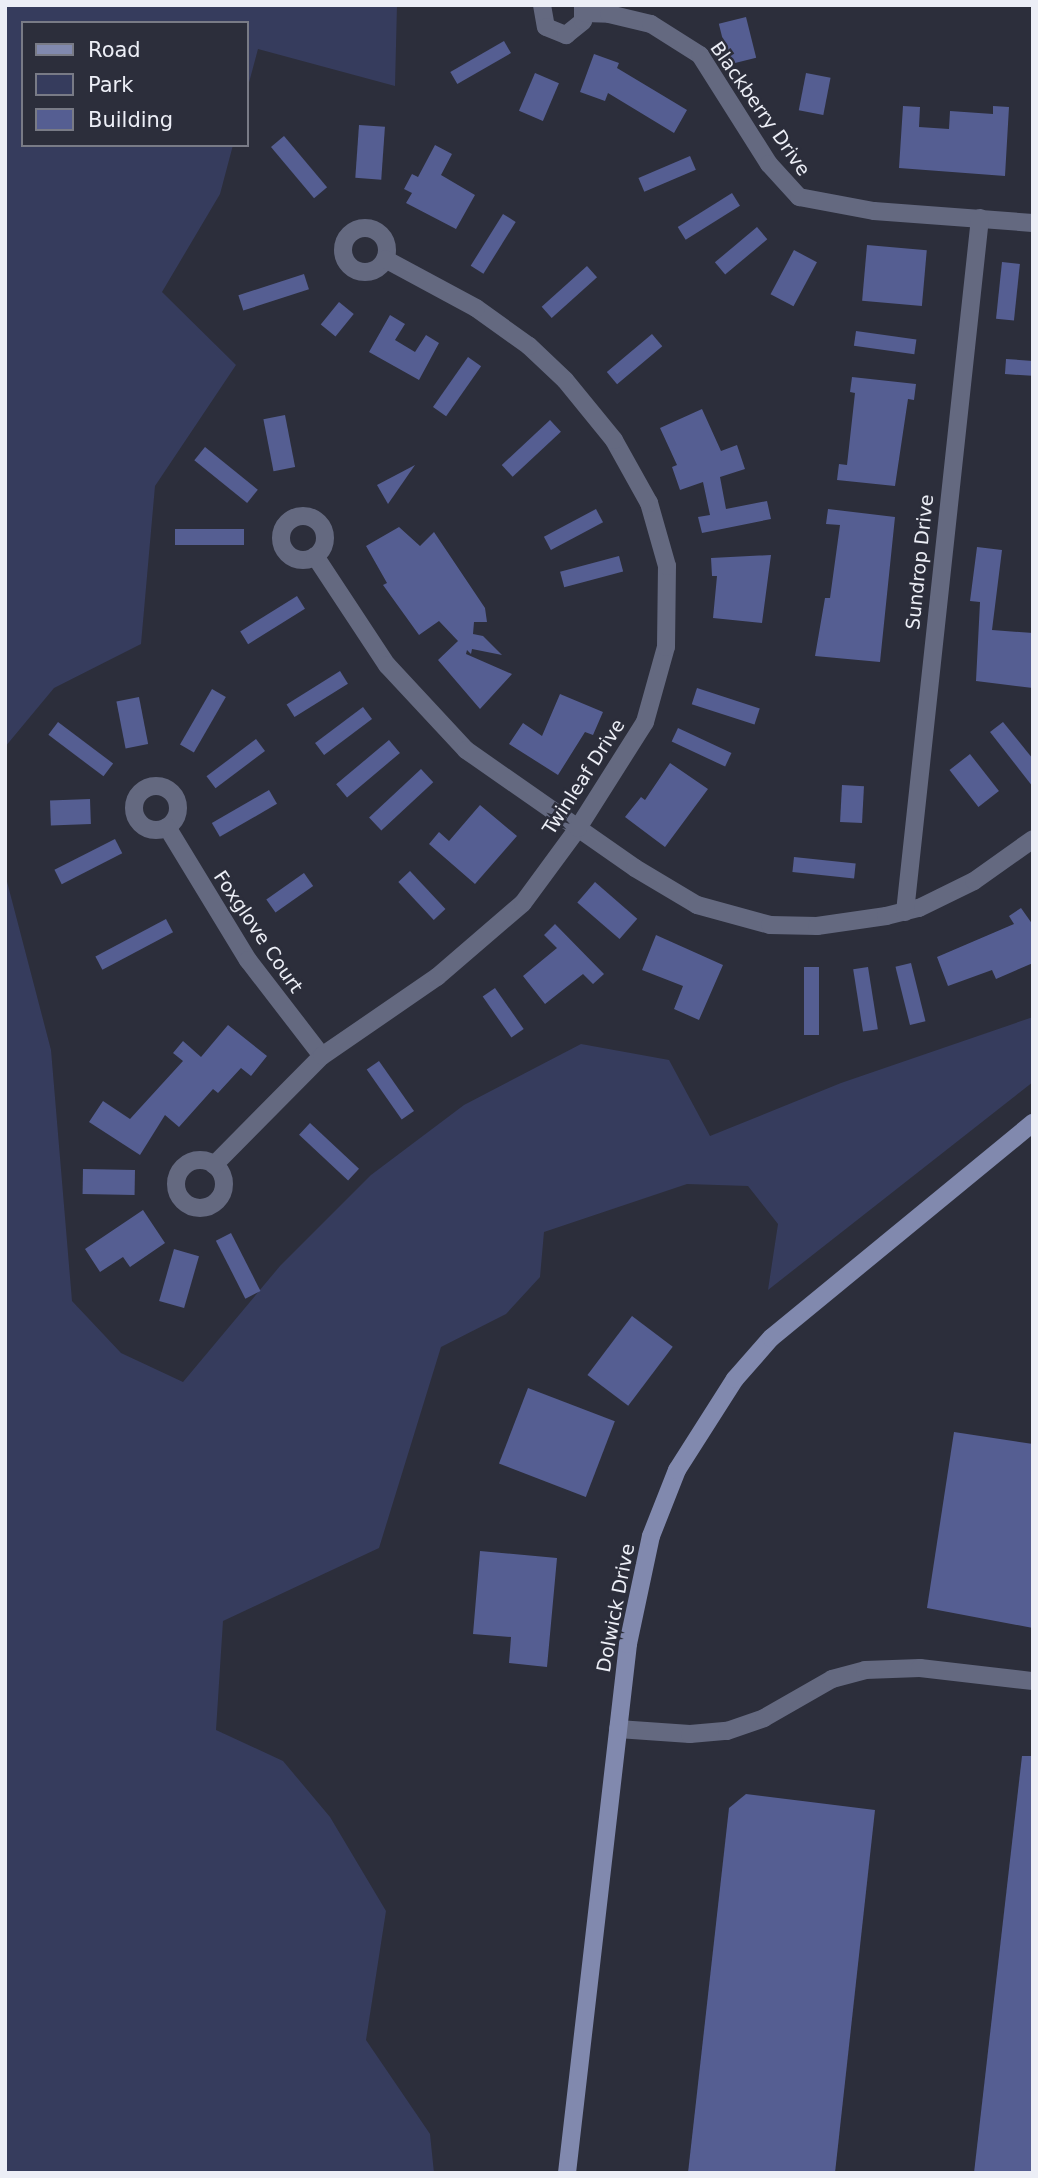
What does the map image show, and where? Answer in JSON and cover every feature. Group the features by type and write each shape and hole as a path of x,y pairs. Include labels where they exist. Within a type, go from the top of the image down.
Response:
{"main road":[{"name":"Dolwick Drive","path":"567,2173 628,1644 648,1547 696,1435 734,1379 771,1338 1033,1123"}],"street":[{"name":"Blackberry Drive","path":"542,5 542,21 559,35 573,32 584,9 651,24 700,55 769,164 799,197 874,211 1033,223"},
{"name":"Sundrop Drive","path":"905,912 979,218"},
{"name":"Twinleaf Drive","path":"214,1165 322,1056 437,977 497,930 523,903 578,828 645,722 661,673 670,606 667,566 649,503 614,440 538,355 476,308 385,259"},
{"path":"315,556 387,665 423,708 466,750 578,828 697,905 770,925 817,926 905,912 974,881 1033,839"},
{"name":"Foxglove Court","path":"167,827 248,960 322,1056"},
{"path":"618,1729 690,1734 727,1731 764,1718 832,1679 865,1670 920,1668 1033,1681"}],"green space":[{"path":"5,5 397,5 395,86 258,49 248,86 248,21 21,21 21,147 232,147 220,194 162,292 236,365 155,486 141,644 54,688 5,747"},
{"path":"5,874 51,1050 72,1301 121,1353 183,1382 280,1266 371,1175 464,1105 581,1044 669,1060 710,1136 841,1083 1033,1017 1033,1082 768,1290 778,1224 748,1186 687,1184 544,1232 540,1277 506,1314 441,1347 379,1548 223,1621 216,1730 283,1761 330,1817 386,1911 366,2040 430,2134 434,2173 5,2173"}],"building":[{"path":"746,17 756,58 729,65 719,24"},
{"path":"504,41 511,53 457,84 450,72"},
{"path":"594,54 619,63 617,68 687,110 674,133 608,93 605,101 580,92"},
{"path":"535,73 559,83 543,121 519,111"},
{"path":"806,73 831,78 823,115 799,110"},
{"path":"903,106 920,107 919,127 949,129 950,111 993,114 993,106 1009,107 1005,176 899,168"},
{"path":"359,125 385,127 381,180 355,178"},
{"path":"284,136 327,187 314,198 271,147"},
{"path":"435,145 452,154 441,175 475,195 456,229 406,203 412,193 404,189 412,174 418,177"},
{"path":"690,156 696,170 644,192 638,178"},
{"path":"732,193 740,206 686,240 678,227"},
{"path":"503,214 516,222 483,274 471,266"},
{"path":"757,227 767,239 725,275 715,262"},
{"path":"867,245 927,250 922,306 862,301"},
{"path":"794,250 817,262 793,306 771,294"},
{"path":"1002,262 1020,264 1014,321 996,319"},
{"path":"587,266 597,277 552,318 542,307"},
{"path":"304,274 309,289 243,311 238,295"},
{"path":"339,302 354,314 336,336 321,325"},
{"path":"390,315 405,324 395,340 415,352 426,335 439,343 419,380 369,352"},
{"path":"856,331 916,339 914,354 854,346"},
{"path":"652,334 662,346 617,384 607,372"},
{"path":"468,357 481,366 446,416 433,407"},
{"path":"1006,359 1033,361 1032,376 1005,374"},
{"path":"852,377 916,384 914,400 908,399 895,486 837,480 839,464 847,465 855,393 850,392"},
{"path":"702,409 721,451 737,445 745,469 720,477 726,509 767,501 771,519 702,533 698,517 710,515 703,482 680,490 672,467 677,465 660,428"},
{"path":"285,415 295,467 274,471 263,419"},
{"path":"550,420 561,432 513,477 502,465"},
{"path":"205,447 258,490 247,503 194,460"},
{"path":"415,465 388,504 377,485"},
{"path":"596,509 603,522 551,550 544,537"},
{"path":"828,509 895,517 880,662 815,656 825,598 830,598 840,525 826,524"},
{"path":"399,527 420,546 434,532 485,608 487,622 474,622 473,634 483,636 502,655 472,649 471,654 467,650 466,654 512,674 480,709 438,660 458,641 439,621 419,635 383,585 387,583 366,546"},
{"path":"175,529 244,529 244,545 175,545"},
{"path":"977,547 1002,550 992,630 1033,633 1033,688 976,681 980,602 970,601"},
{"path":"771,555 762,623 713,618 717,576 712,576 711,558"},
{"path":"619,556 623,571 564,587 560,572"},
{"path":"297,596 305,609 248,644 240,632"},
{"path":"340,671 348,684 295,717 287,704"},
{"path":"697,688 760,708 755,725 692,704"},
{"path":"212,689 226,697 194,752 180,744"},
{"path":"560,694 603,712 593,735 585,732 558,775 509,744 523,723 542,736"},
{"path":"139,697 148,744 126,749 116,701"},
{"path":"363,707 372,719 324,755 315,743"},
{"path":"58,722 113,764 103,776 48,735"},
{"path":"1003,722 1033,759 1033,787 990,732"},
{"path":"678,728 731,753 725,767 672,742"},
{"path":"256,739 265,751 216,788 206,776"},
{"path":"389,740 400,753 347,797 336,784"},
{"path":"970,754 999,791 978,807 950,770"},
{"path":"670,763 708,789 665,847 625,817 641,797 645,800"},
{"path":"421,769 433,782 381,831 369,817"},
{"path":"842,785 864,786 862,823 840,822"},
{"path":"269,790 277,804 220,837 212,823"},
{"path":"90,799 91,824 51,825 50,800"},
{"path":"480,805 517,836 475,884 429,844 439,832 449,841"},
{"path":"115,839 122,853 62,884 54,870"},
{"path":"794,857 856,863 854,878 792,872"},
{"path":"410,871 445,909 434,920 398,882"},
{"path":"304,873 313,886 275,912 266,899"},
{"path":"595,882 637,919 620,939 577,902"},
{"path":"1021,908 1033,925 1033,963 996,979 992,970 948,986 937,957 1014,924 1009,916"},
{"path":"166,919 173,932 102,970 95,957"},
{"path":"555,924 604,974 593,984 583,974 545,1004 523,976 557,948 544,935"},
{"path":"656,935 723,965 699,1020 674,1009 683,986 642,970"},
{"path":"911,963 926,1021 910,1025 895,967"},
{"path":"804,967 819,967 819,1035 804,1035"},
{"path":"868,967 878,1029 863,1032 853,969"},
{"path":"495,988 524,1029 511,1038 483,997"},
{"path":"228,1025 267,1056 251,1076 241,1068 218,1093 213,1089 179,1127 165,1115 140,1155 89,1122 103,1101 130,1119 183,1061 173,1053 183,1041 201,1057"},
{"path":"379,1061 414,1111 402,1120 367,1070"},
{"path":"310,1123 359,1169 348,1180 299,1135"},
{"path":"83,1169 135,1170 135,1195 83,1194"},
{"path":"143,1210 165,1243 130,1267 123,1257 100,1272 85,1249"},
{"path":"231,1233 261,1291 245,1299 216,1241"},
{"path":"174,1249 199,1256 184,1308 159,1301"},
{"path":"632,1316 673,1347 628,1406 587,1375"},
{"path":"528,1388 615,1421 586,1497 499,1464"},
{"path":"954,1432 1033,1444 1033,1628 927,1608"},
{"path":"480,1551 557,1558 547,1667 509,1663 511,1637 473,1634"},
{"path":"1022,1756 1033,1756 1033,2173 974,2173"},
{"path":"746,1794 875,1810 835,2173 688,2173 729,1808"}]}
